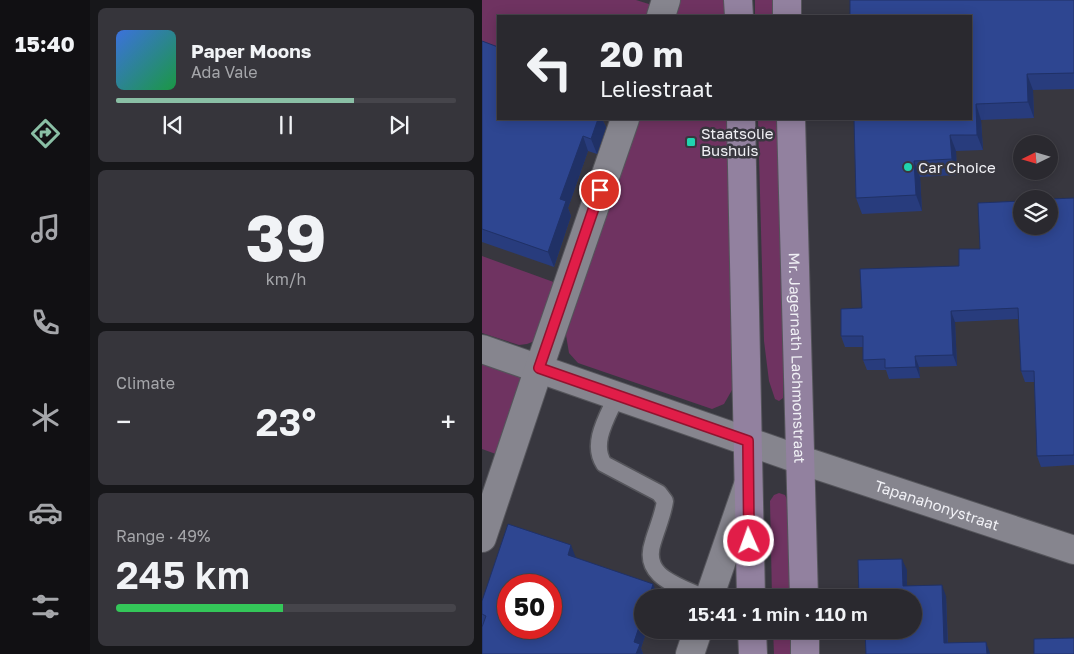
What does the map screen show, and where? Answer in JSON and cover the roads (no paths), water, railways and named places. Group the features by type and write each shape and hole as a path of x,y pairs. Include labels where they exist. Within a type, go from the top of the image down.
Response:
{"main road":[{"path":"738,0 738,15"},
{"path":"787,0 788,15"},
{"path":"741,120 751,589"},
{"name":"Mr. Jagernath Lachmonstraat","path":"791,120 804,589"},
{"path":"752,639 753,654"},
{"path":"805,639 806,654"}],"street":[{"path":"661,15 666,0"},
{"path":"482,538 625,120"},
{"name":"Tapanahonystraat","path":"482,348 801,460 1074,550"},
{"path":"713,589 748,485"},
{"path":"690,654 695,639"}],"lane":[{"path":"617,395 600,434 599,457 604,464 659,493 665,500 664,511 649,554 651,564 661,577 686,589"}],"place":[{"name":"Staatsolie Bushuis","path":"691,142"},
{"name":"Car Choice","path":"908,167"}]}
